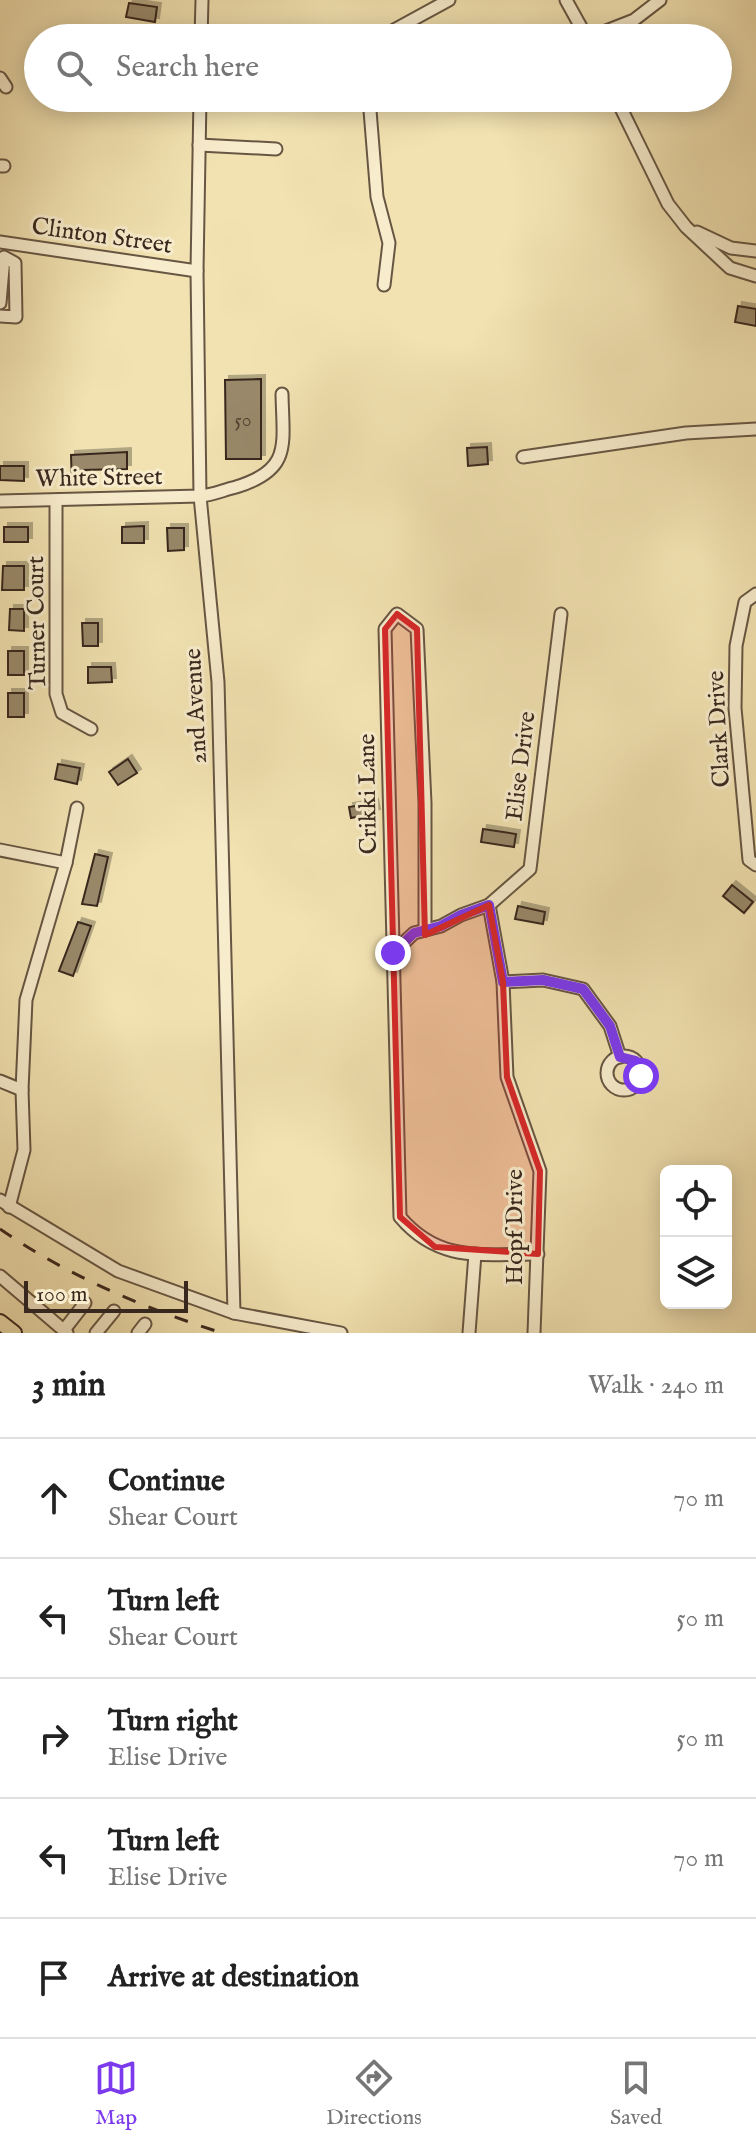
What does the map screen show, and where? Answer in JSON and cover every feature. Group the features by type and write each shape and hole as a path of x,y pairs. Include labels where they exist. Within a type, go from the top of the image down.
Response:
{"main road":[{"path":"0,1322 14,1333"}],"street":[{"path":"201,24 202,0"},
{"path":"405,24 449,0"},
{"path":"566,0 580,24"},
{"path":"624,24 660,0"},
{"name":"2nd Avenue","path":"200,112 197,271 200,496 218,682 234,1313"},
{"path":"370,112 377,197 389,243 384,285"},
{"path":"623,112 668,204 686,227 730,268 756,276"},
{"path":"199,145 276,149"},
{"path":"686,227 731,248 756,251"},
{"name":"Clinton Street","path":"0,242 197,271"},
{"path":"0,303 4,257 15,263 16,317 0,316"},
{"name":"White Street","path":"0,501 200,496 255,481 273,470 281,454 282,394"},
{"path":"523,457 686,433 756,429"},
{"name":"Turner Court","path":"56,500 56,694 62,713 91,729"},
{"name":"Clark Drive","path":"756,594 745,602 736,646 735,708 749,860 756,865"},
{"name":"Crikki Lane","path":"425,930 425,803 417,629 397,614 385,629 400,1217 415,1234 435,1247 475,1254 538,1254"},
{"name":"Elise Drive","path":"393,953 414,933 441,926 489,905 530,869 561,614"},
{"path":"77,808 66,863 26,1000 22,1090 24,1150 4,1203 118,1271 234,1313 341,1333"},
{"path":"0,850 66,863"},
{"path":"489,905 503,982 543,980 583,989 610,1026 620,1057"},
{"name":"Hopf Drive","path":"503,982 507,1077 540,1171 534,1333"},
{"path":"0,1081 22,1090"},
{"path":"469,1333 475,1254"},
{"path":"0,1276 65,1332 85,1303"},
{"path":"96,1333 114,1311"}],"path":[{"path":"104,472 104,478 123,477"}],"highlighted area":[{"path":"397,614 417,629 425,935 489,905 503,982 507,1077 540,1171 538,1254 435,1247 400,1217 385,629"}],"building":[{"path":"129,3 157,7 155,22 126,17"},
{"path":"738,306 756,309 756,326 735,322"},
{"path":"261,379 261,459 226,459 225,380"},
{"path":"487,447 488,464 468,466 467,448"},
{"path":"127,452 127,469 82,470 83,486 72,486 71,455"},
{"path":"0,466 24,466 24,481 0,480"},
{"path":"144,526 144,543 122,543 122,527"},
{"path":"4,527 28,527 28,542 4,542"},
{"path":"167,528 184,528 184,550 168,551"},
{"path":"3,566 24,566 24,590 2,590"},
{"path":"10,609 24,609 24,631 9,630"},
{"path":"82,623 98,623 98,646 83,646"},
{"path":"8,651 24,651 24,675 8,675"},
{"path":"88,667 111,667 112,682 88,683"},
{"path":"8,693 24,693 24,717 8,717"},
{"path":"128,759 137,773 118,785 109,772"},
{"path":"58,764 80,768 77,784 55,779"},
{"path":"374,803 376,813 351,818 349,807"},
{"path":"483,829 516,834 514,847 481,842"},
{"path":"95,854 108,857 97,906 82,904"},
{"path":"732,885 753,902 744,913 723,896"},
{"path":"518,906 545,912 543,924 515,919"},
{"path":"78,922 91,926 73,976 59,971"}],"railway":[{"path":"0,1229 52,1262 107,1289 222,1333"}],"route":[{"path":"393,953 414,933 441,926 489,905 503,982 543,980 583,989 610,1026 620,1057 636,1061 641,1076"}]}
